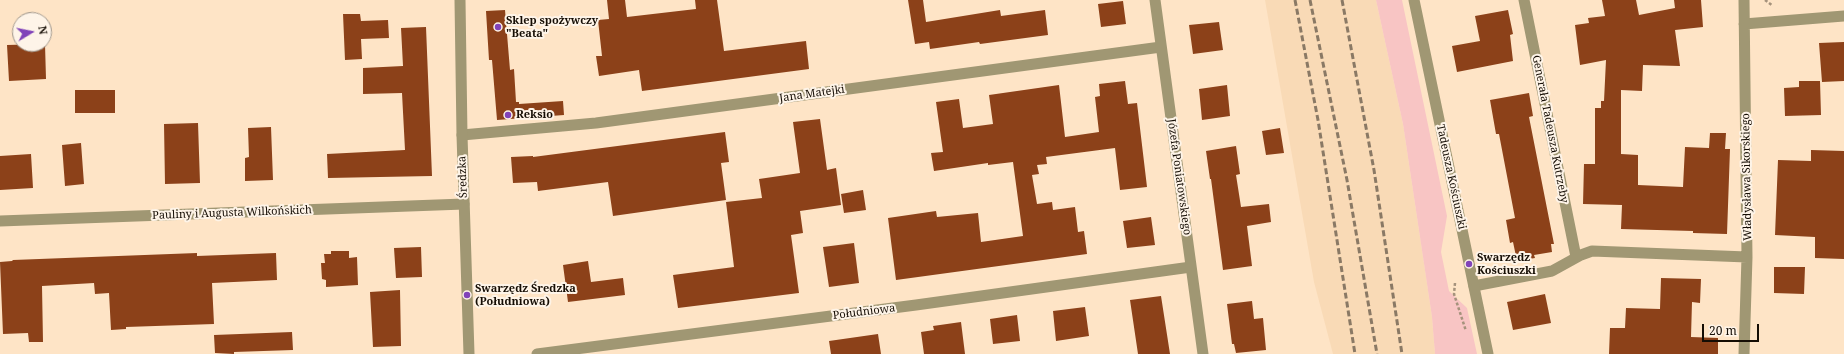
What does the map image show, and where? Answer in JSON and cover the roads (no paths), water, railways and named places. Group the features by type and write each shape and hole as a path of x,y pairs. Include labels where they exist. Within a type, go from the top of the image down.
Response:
{"street":[{"name":"Średzka","path":"460,0 462,135 469,354"},
{"name":"Józefa Poniatowskiego","path":"1155,0 1203,354"},
{"name":"Tadeusza Kościuszki","path":"1414,0 1488,354"},
{"name":"Generała Tadeusza Kutrzeby","path":"1524,0 1576,257"},
{"name":"Władysława Sikorskiego","path":"1744,0 1747,257 1744,354"},
{"path":"1744,24 1844,16"},
{"name":"Jana Matejki","path":"462,135 596,123 1161,47"},
{"name":"Pauliny i Augusta Wilkońskich","path":"0,221 464,204"},
{"path":"1474,286 1552,271 1589,251 1599,250 1747,257"},
{"name":"Południowa","path":"537,354 598,350 1191,267"}],"railway":[{"path":"1295,0 1318,120 1355,354"},
{"path":"1310,0 1347,180 1377,354"},
{"path":"1342,0 1374,170 1402,354"}],"place":[{"name":"Sklep spożywczy \"Beata\"","path":"498,27"},
{"name":"Reksio","path":"508,115"},
{"name":"Swarzędz Kościuszki","path":"1469,264"},
{"name":"Swarzędz Średzka (Południowa)","path":"467,295"}]}
